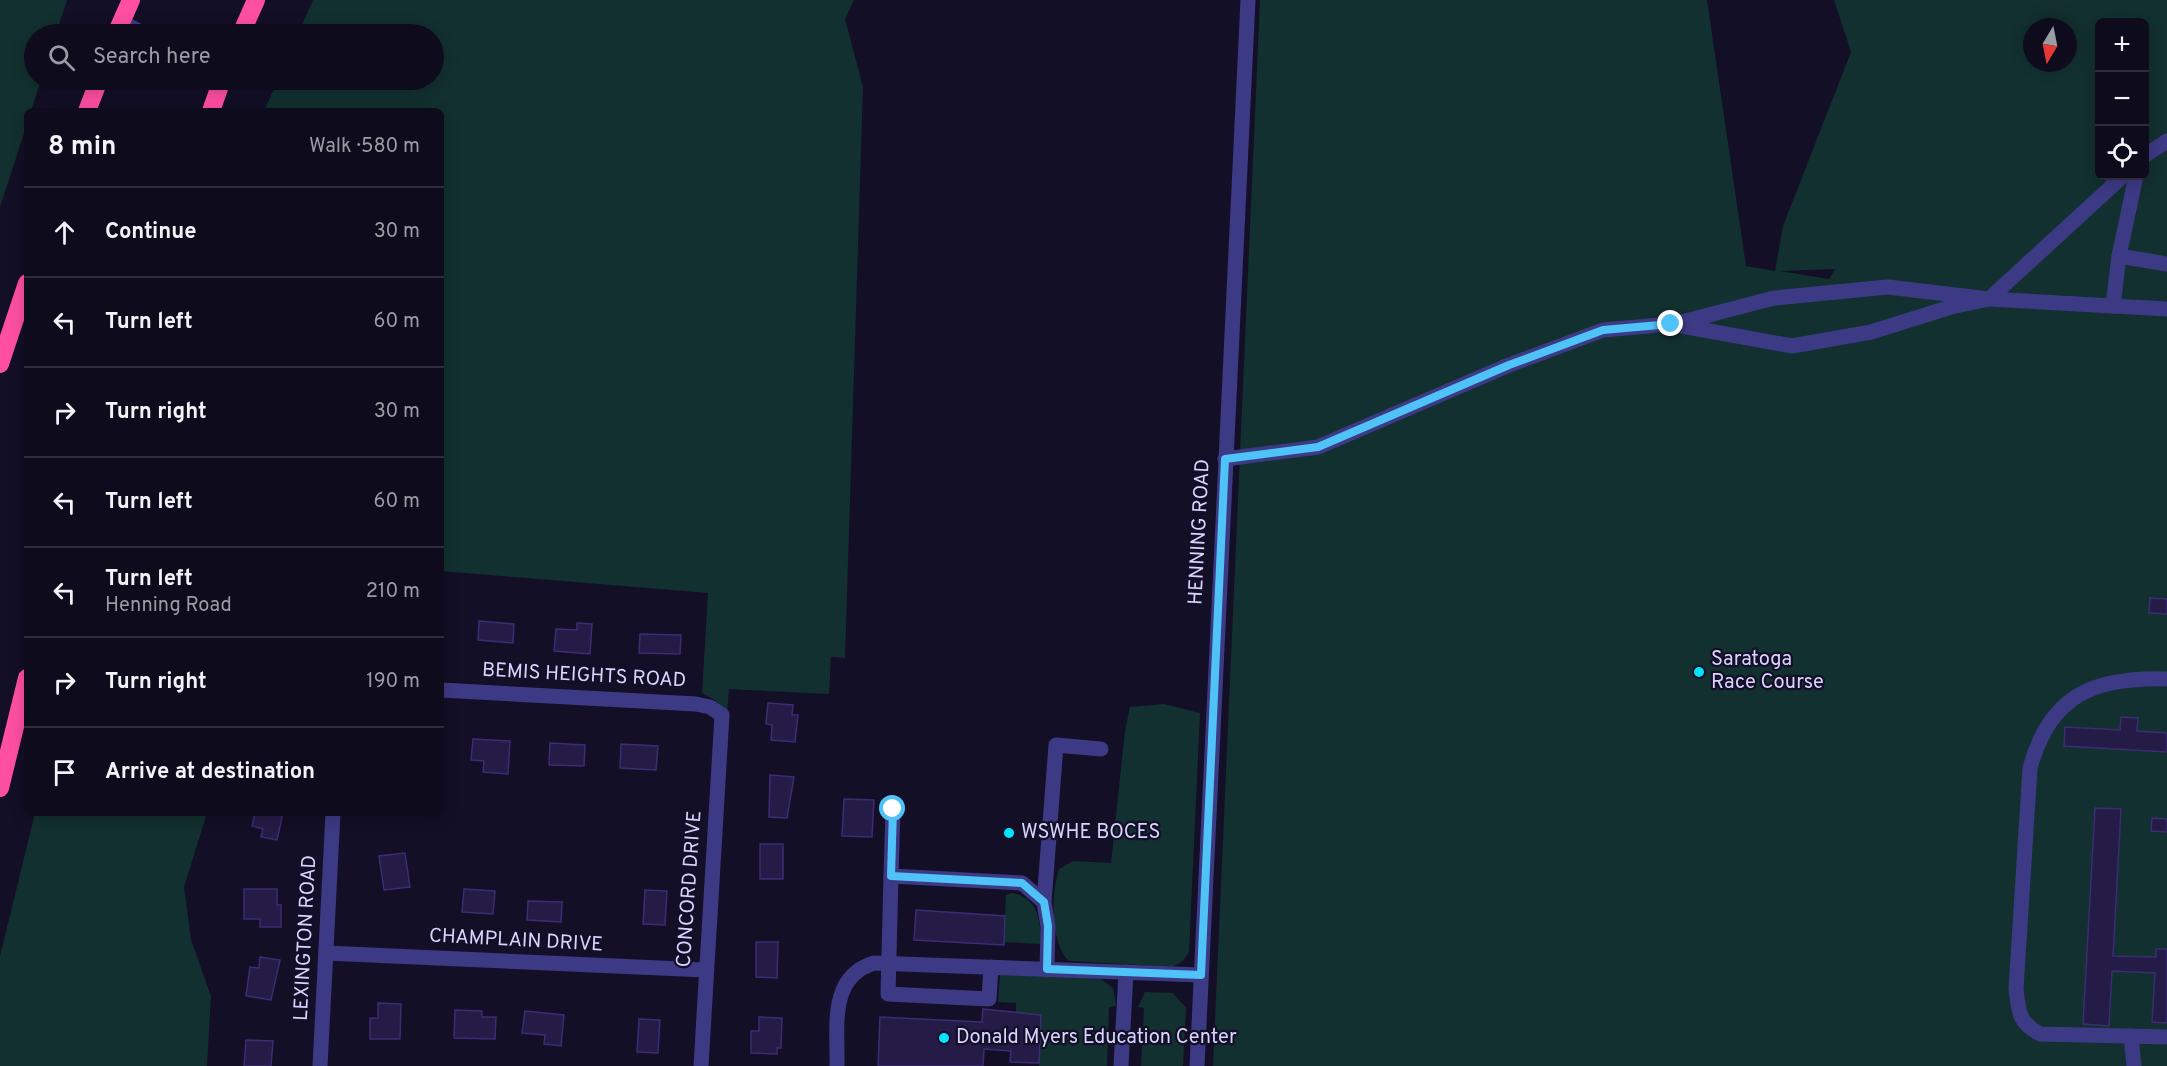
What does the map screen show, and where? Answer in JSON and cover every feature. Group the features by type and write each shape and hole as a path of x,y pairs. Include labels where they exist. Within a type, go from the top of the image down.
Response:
{"highway":[{"path":"121,24 131,0"},
{"path":"245,24 256,0"},
{"path":"88,108 95,90"},
{"path":"211,108 218,90"},
{"path":"0,364 24,292"},
{"path":"0,788 24,690"}],"street":[{"name":"HENNING ROAD","path":"1197,1066 1248,0"},
{"path":"2149,153 2167,141"},
{"path":"1671,324 1792,346 1871,332 1989,299 2119,180"},
{"path":"2113,306 2119,256 2135,180"},
{"path":"2119,256 2167,264"},
{"path":"1225,459 1318,447 1509,365 1603,330 1671,324 1774,298 1888,287 1989,299 2167,309"},
{"path":"2167,679 2140,678 2110,682 2083,692 2052,716 2038,738 2030,768 2016,989 2019,1013 2025,1026 2040,1034 2167,1037"},
{"name":"BEMIS HEIGHTS ROAD","path":"444,690 696,704 710,707 722,715"},
{"name":"CONCORD DRIVE","path":"701,1066 722,715"},
{"path":"1047,969 1048,926 1044,902 1056,746 1101,749"},
{"path":"893,809 888,994 989,999 991,967"},
{"name":"LEXINGTON ROAD","path":"320,1066 333,816"},
{"path":"891,876 1022,883 1044,902"},
{"name":"CHAMPLAIN DRIVE","path":"326,953 705,970"},
{"path":"837,1066 839,1002 844,985 856,971 865,966 889,963 1201,975"},
{"path":"1121,1066 1126,972"},
{"path":"2131,1036 2134,1066"}],"green space":[{"path":"0,0 67,0 59,24 24,24 24,90 38,90 32,108 24,108 24,133 0,207"},
{"path":"313,0 854,0 845,19 863,87 845,658 831,657 829,694 729,689 727,713 715,700 702,693 708,593 444,571 444,108 265,108 273,90 444,90 444,24 302,24"},
{"name":"Saratoga Race Course","path":"1260,0 1707,0 1746,266 1775,271 1783,226 1851,52 1834,0 2167,0 2167,1066 1213,1066","holes":["1835,269 1829,279 1780,271"]},
{"path":"1164,704 1200,713 1189,952 1183,961 1172,967 1069,961 1058,942 1055,930 1054,904 1059,869 1073,861 1111,863 1125,731 1130,707"},
{"path":"34,816 206,816 184,887 191,940 211,996 207,1066 0,1066 0,956"},
{"path":"1012,893 1027,899 1036,911 1040,927 1040,944 1004,942 1006,895"},
{"path":"1000,973 1101,979 1113,988 1116,1006 1109,1007 1107,1066 1039,1066 1041,1015 1016,1014 1016,1003 998,1002"},
{"path":"1145,992 1173,993 1186,1008 1183,1066 1141,1066 1144,1008 1138,1007"}],"building":[{"path":"2150,598 2167,599 2167,614 2149,613"},
{"path":"479,621 514,624 513,643 478,640"},
{"path":"577,623 592,624 590,654 554,651 556,629 577,630"},
{"path":"640,634 681,635 680,654 639,653"},
{"path":"768,703 793,705 792,715 798,715 795,742 771,740 772,725 766,724"},
{"path":"2121,717 2138,718 2137,731 2167,733 2167,752 2064,746 2065,727 2120,730"},
{"path":"473,739 510,741 508,774 483,772 484,761 471,760"},
{"path":"550,743 585,745 584,766 549,765"},
{"path":"621,744 658,746 656,770 620,768"},
{"path":"770,775 794,777 787,818 769,817"},
{"path":"844,799 874,800 872,837 842,836"},
{"path":"2095,808 2121,809 2113,956 2156,957 2156,949 2167,949 2167,1023 2152,1022 2155,973 2112,971 2109,1026 2083,1024"},
{"path":"254,816 282,816 277,840 261,837 263,829 252,826"},
{"path":"2152,818 2167,819 2167,832 2151,831"},
{"path":"760,844 783,844 783,879 760,879"},
{"path":"405,853 410,887 384,890 379,856"},
{"path":"244,889 277,889 277,905 281,905 281,927 260,927 260,919 244,919"},
{"path":"464,889 495,891 493,914 462,912"},
{"path":"645,890 667,891 665,925 643,924"},
{"path":"528,901 562,902 561,922 527,920"},
{"path":"916,910 1005,916 1004,945 914,940"},
{"path":"756,942 778,942 777,978 756,977"},
{"path":"260,957 280,960 271,1000 246,996 250,967 259,968"},
{"path":"378,1003 401,1004 400,1039 370,1039 370,1018 378,1018"},
{"name":"Donald Myers Education Center","path":"983,1009 1041,1015 1039,1063 1010,1062 1011,1051 984,1049 983,1066 878,1066 880,1017 982,1022"},
{"path":"455,1010 482,1011 482,1017 496,1017 495,1039 454,1038"},
{"path":"525,1011 564,1015 561,1046 544,1044 545,1035 522,1033"},
{"path":"759,1017 782,1018 781,1048 777,1048 777,1054 751,1053 751,1031 759,1031"},
{"path":"639,1019 660,1020 658,1053 637,1052"},
{"path":"246,1040 273,1041 271,1066 244,1066"}],"place":[{"name":"Saratoga Race Course","path":"1699,672"},
{"name":"WSWHE BOCES","path":"1009,833"},
{"name":"Donald Myers Education Center","path":"944,1038"}],"route":[{"path":"893,809 891,876 1022,883 1044,902 1048,926 1047,969 1201,975 1225,459 1318,447 1509,365 1603,330 1671,324"}]}
